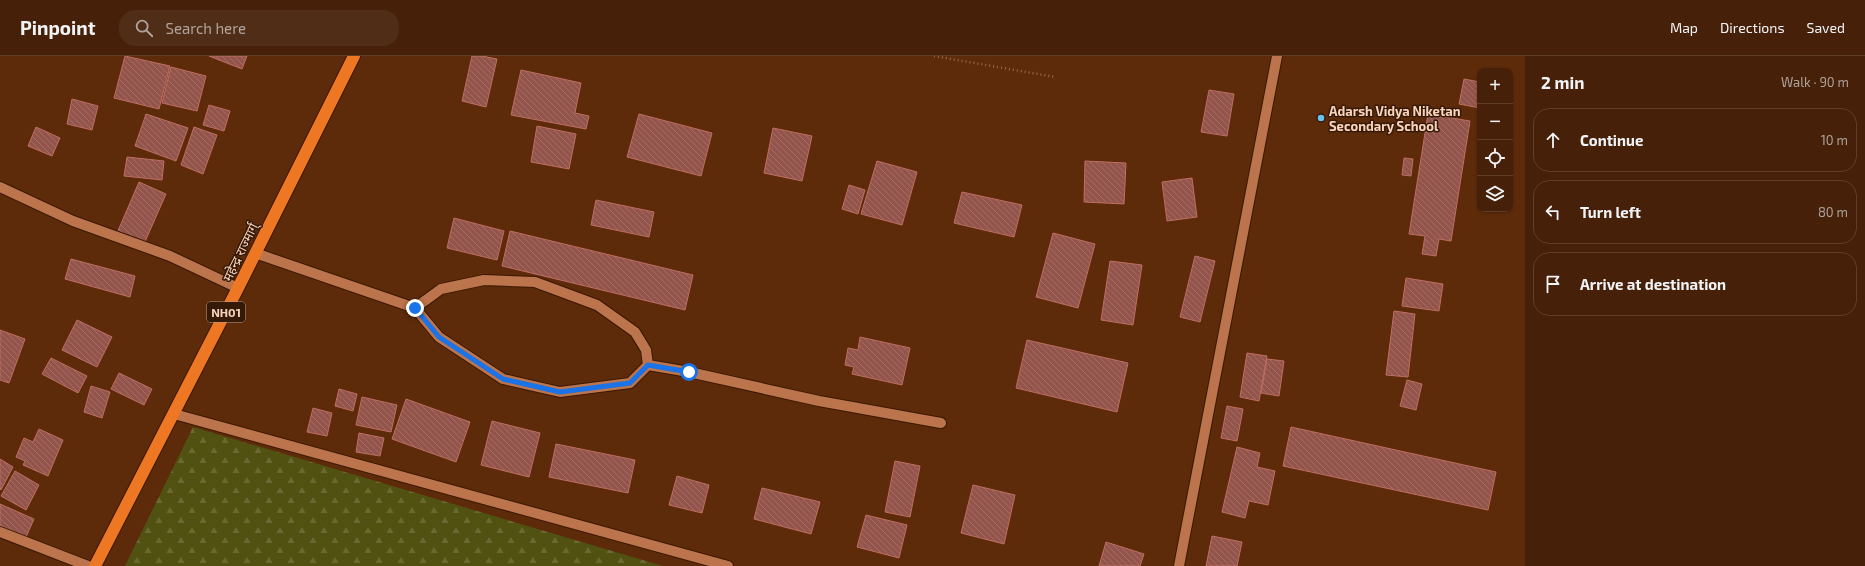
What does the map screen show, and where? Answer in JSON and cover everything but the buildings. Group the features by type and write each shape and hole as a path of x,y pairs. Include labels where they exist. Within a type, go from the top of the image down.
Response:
{"highway":[{"name":"महेन्द्र राज्मार्ग्","path":"95,566 238,288 354,56"}],"street":[{"path":"1179,566 1277,56"},
{"path":"0,186 72,221 170,256 238,288"},
{"path":"255,253 415,308 439,337 503,379 560,392 630,383 648,365"},
{"path":"415,308 441,288 484,280 536,282 597,305 635,332 646,350 648,365"},
{"path":"648,365 689,372 819,401 941,423"},
{"path":"174,414 728,566"},
{"path":"0,532 88,566"}],"path":[{"path":"934,56 1055,77"}],"green space":[{"path":"193,427 663,566 125,566"}],"place":[{"name":"Adarsh Vidya Niketan Secondary School","path":"1321,118"}],"route":[{"path":"415,308 439,337 503,379 560,392 630,383 648,365 689,372"}]}
